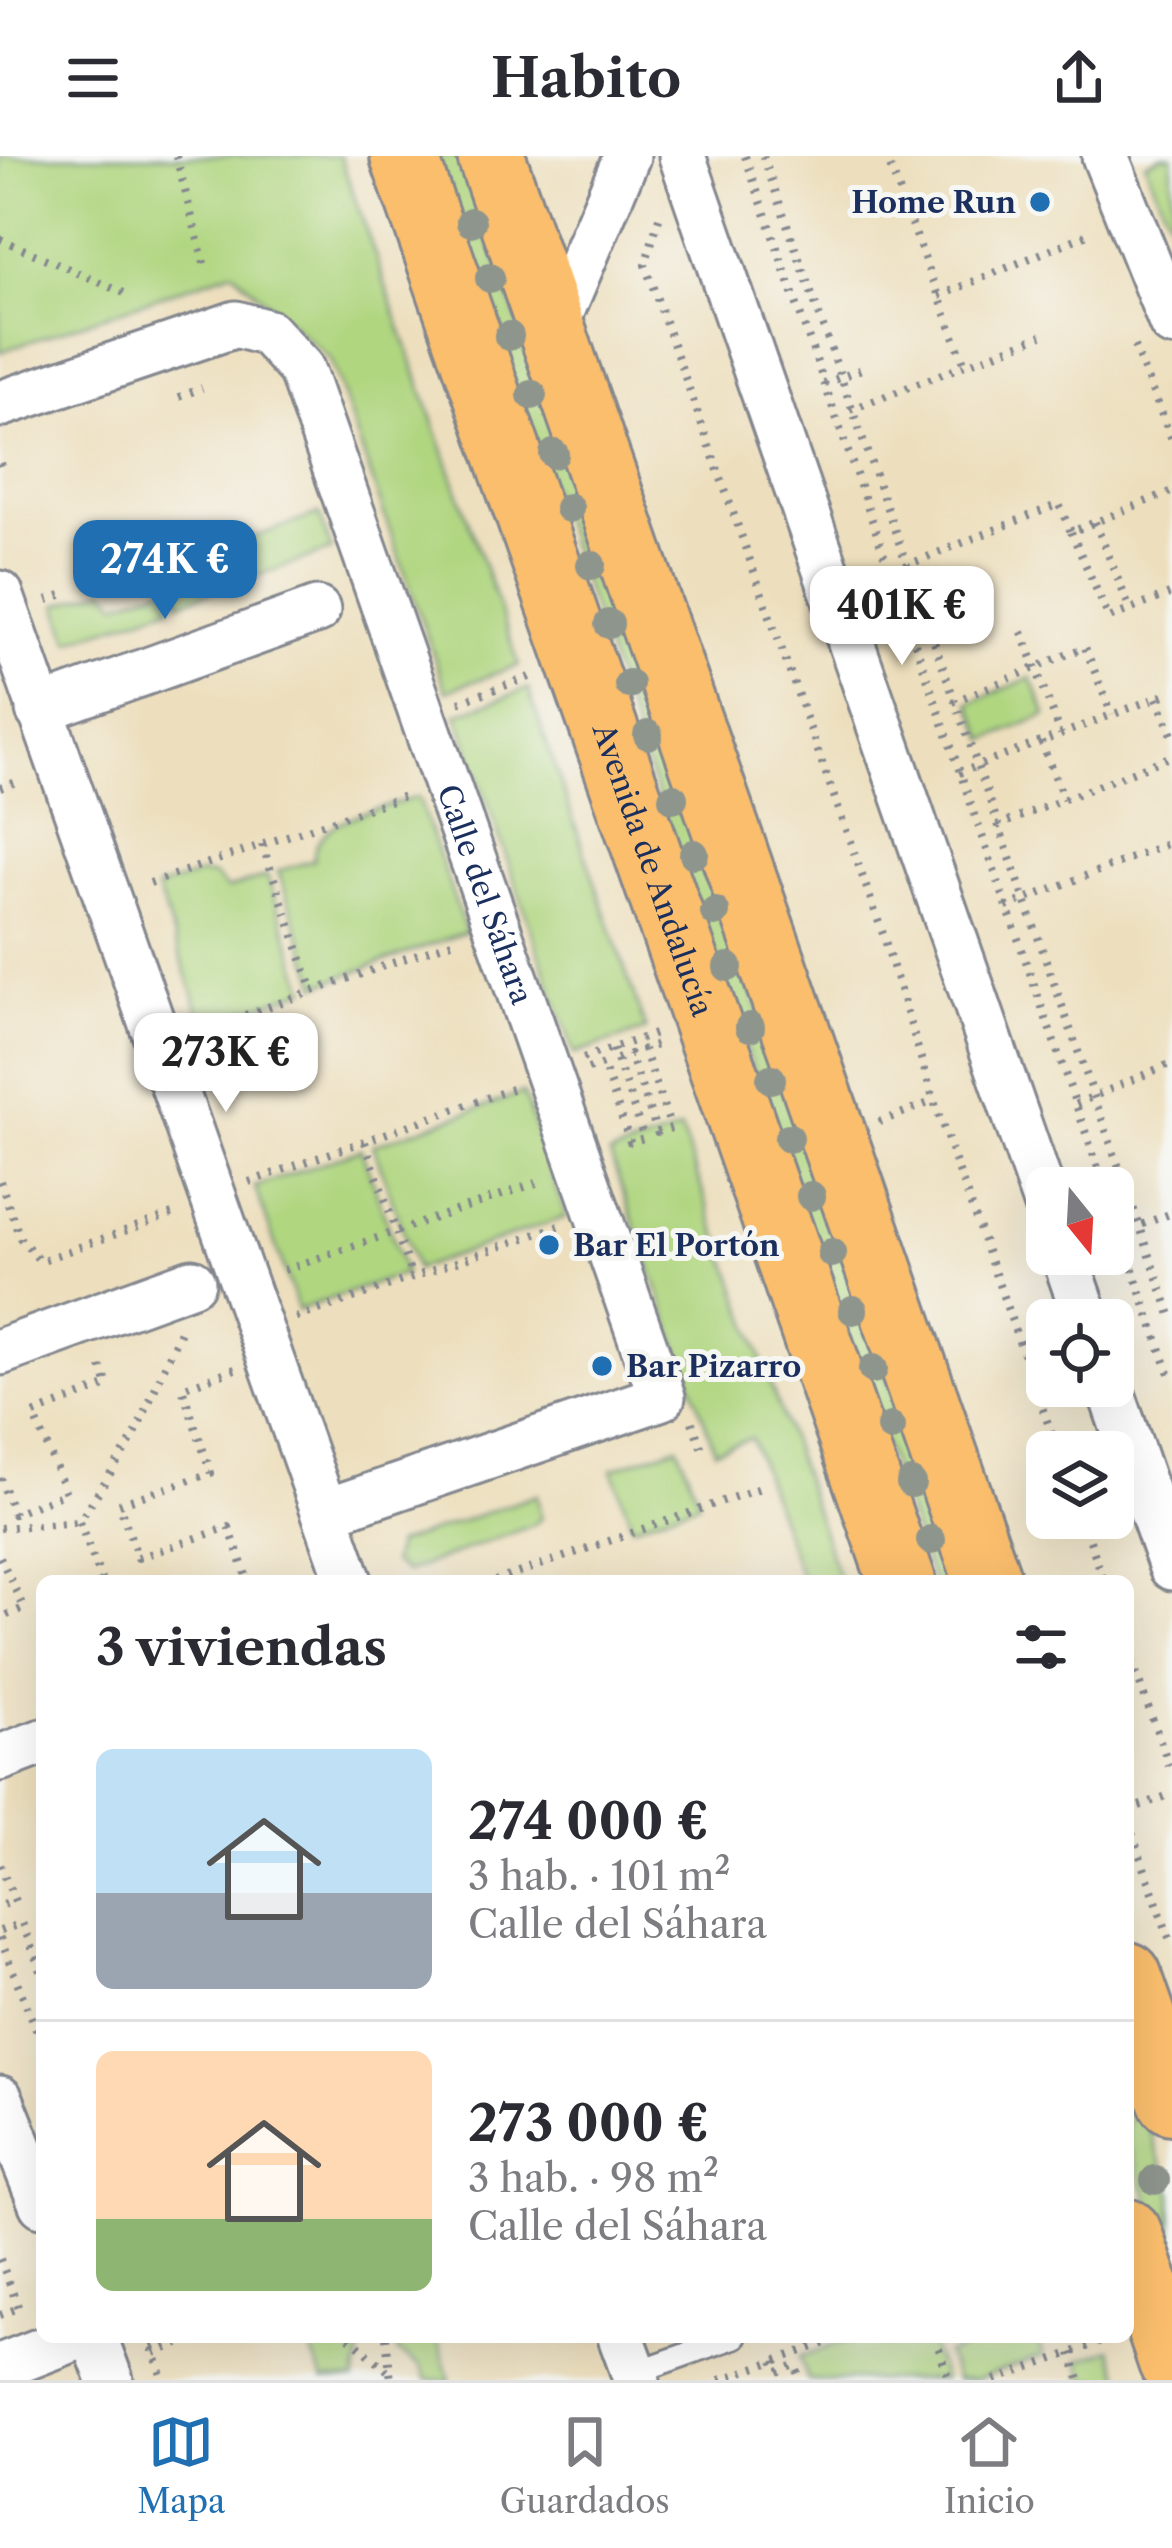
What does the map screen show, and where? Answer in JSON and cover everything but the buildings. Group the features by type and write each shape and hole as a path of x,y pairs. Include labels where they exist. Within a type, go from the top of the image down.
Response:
{"main road":[{"name":"Avenida de Andalucía","path":"404,156 900,1575"},
{"path":"491,156 550,338 986,1575"},
{"path":"1134,1993 1172,2101"},
{"path":"1134,2251 1172,2362"}],"street":[{"path":"550,338 627,156"},
{"path":"682,156 1033,1167"},
{"path":"1105,156 1172,323"},
{"name":"Calle del Sáhara","path":"0,404 236,324 268,333 301,369 662,1397 325,1512"},
{"path":"0,594 22,689 347,1575"},
{"path":"22,689 317,610"},
{"path":"0,1352 189,1299"},
{"path":"1116,1407 1172,1567"},
{"path":"0,1758 36,1744"},
{"path":"0,2099 36,2189"},
{"path":"0,2367 62,2343"},
{"path":"96,2343 110,2380"}],"lane":[{"path":"631,2363 711,2343"}],"path":[{"path":"176,156 205,267"},
{"path":"745,156 1098,1167"},
{"path":"886,156 965,365"},
{"path":"765,157 922,616 1172,1317"},
{"path":"664,206 648,240 645,265 883,934 934,1102 1051,1431"},
{"path":"939,296 1088,234"},
{"path":"0,239 124,293"},
{"path":"790,288 806,281"},
{"path":"850,410 1042,335"},
{"path":"824,383 863,368"},
{"path":"179,397 202,388"},
{"path":"846,448 862,443"},
{"path":"1071,532 1172,491"},
{"path":"905,566 1059,504 1109,618 1172,593"},
{"path":"1095,522 1130,609"},
{"path":"224,539 235,535"},
{"path":"160,560 176,604"},
{"path":"47,600 64,594"},
{"path":"906,622 922,616"},
{"path":"1022,632 1061,734"},
{"path":"953,701 1085,647 1112,715"},
{"path":"480,694 516,682"},
{"path":"959,772 1172,692"},
{"path":"1157,698 1172,735"},
{"path":"1041,742 1064,799"},
{"path":"982,842 1064,799 1172,756"},
{"path":"0,788 29,778"},
{"path":"150,883 421,790"},
{"path":"1006,907 1172,842"},
{"path":"262,844 313,991"},
{"path":"200,1031 473,935"},
{"path":"603,1064 630,1142 644,1138 617,1059 609,1049 642,1044 671,1128 657,1132 630,1054 617,1059"},
{"path":"1076,1103 1172,1063"},
{"path":"244,1184 524,1085"},
{"path":"866,1125 934,1102"},
{"path":"365,1142 412,1277"},
{"path":"242,1284 583,1166"},
{"path":"0,1181 20,1238 40,1261 182,1210"},
{"path":"1134,1227 1172,1213"},
{"path":"291,1320 572,1221"},
{"path":"1134,1272 1172,1382"},
{"path":"79,1522 135,1435 189,1299"},
{"path":"1147,1309 1166,1301"},
{"path":"0,1478 14,1514 66,1493 34,1414 108,1385 86,1327"},
{"path":"238,1368 182,1388 211,1473 119,1504 138,1558 229,1527 246,1575"},
{"path":"695,1429 704,1455"},
{"path":"512,1575 763,1487"},
{"path":"0,1528 79,1522"},
{"path":"79,1522 100,1575"},
{"path":"1089,1539 1102,1575"},
{"path":"0,1557 24,1608 0,1618"},
{"path":"1134,1667 1172,1774"},
{"path":"1134,1808 1172,1794"},
{"path":"1134,1839 1172,1947"},
{"path":"0,1865 14,1901 0,1906"},
{"path":"36,1959 22,1923 0,1934 36,2029"},
{"path":"0,2302 14,2296"},
{"path":"0,2314 19,2308"},
{"path":"150,2343 164,2380"},
{"path":"153,2350 169,2343"},
{"path":"153,2350 177,2343"},
{"path":"355,2343 390,2376"},
{"path":"387,2343 390,2376"},
{"path":"720,2380 826,2343"},
{"path":"936,2343 949,2380"},
{"path":"995,2380 1099,2343"},
{"path":"1071,2353 1080,2380"},
{"path":"774,2361 778,2372 795,2365 801,2380"}],"green space":[{"path":"0,156 340,156 519,665 446,691 330,359 233,271 0,352"},
{"path":"434,156 460,156 956,1575 930,1575"},
{"path":"1172,156 1172,228 1145,163"},
{"path":"319,514 332,550 181,602 174,584 220,568 220,549"},
{"path":"164,587 171,606 70,641 57,605 106,589 118,603"},
{"path":"1031,678 1047,715 986,740 970,703"},
{"path":"528,689 646,1030 574,1054 457,714"},
{"path":"418,797 466,932 318,985 278,871 314,860 316,846 337,825"},
{"path":"201,874 215,876 227,889 267,876 306,989 204,1025 157,888"},
{"path":"523,1093 566,1217 416,1269 373,1145"},
{"path":"681,1130 838,1575 800,1575 751,1438 715,1450 610,1155"},
{"path":"361,1149 405,1273 298,1310 255,1187"},
{"path":"678,1446 699,1502 632,1526 612,1469"},
{"path":"537,1495 541,1519 531,1526 406,1572 392,1563 396,1544"},
{"path":"1134,2084 1172,2193 1172,2267 1134,2158"},
{"path":"308,2343 348,2343 360,2353 355,2380 323,2380"},
{"path":"397,2343 438,2343 451,2380 427,2380 420,2366 398,2353"},
{"path":"840,2343 930,2343 943,2380 808,2380 800,2357"},
{"path":"978,2343 1038,2343 1043,2356 975,2380 956,2380 946,2354"},
{"path":"1111,2349 1122,2380 1086,2380 1079,2360"}],"place":[{"name":"Home Run","path":"1040,202"},
{"name":"Bar El Portón","path":"549,1245"},
{"name":"Bar Pizarro","path":"602,1366"}]}
